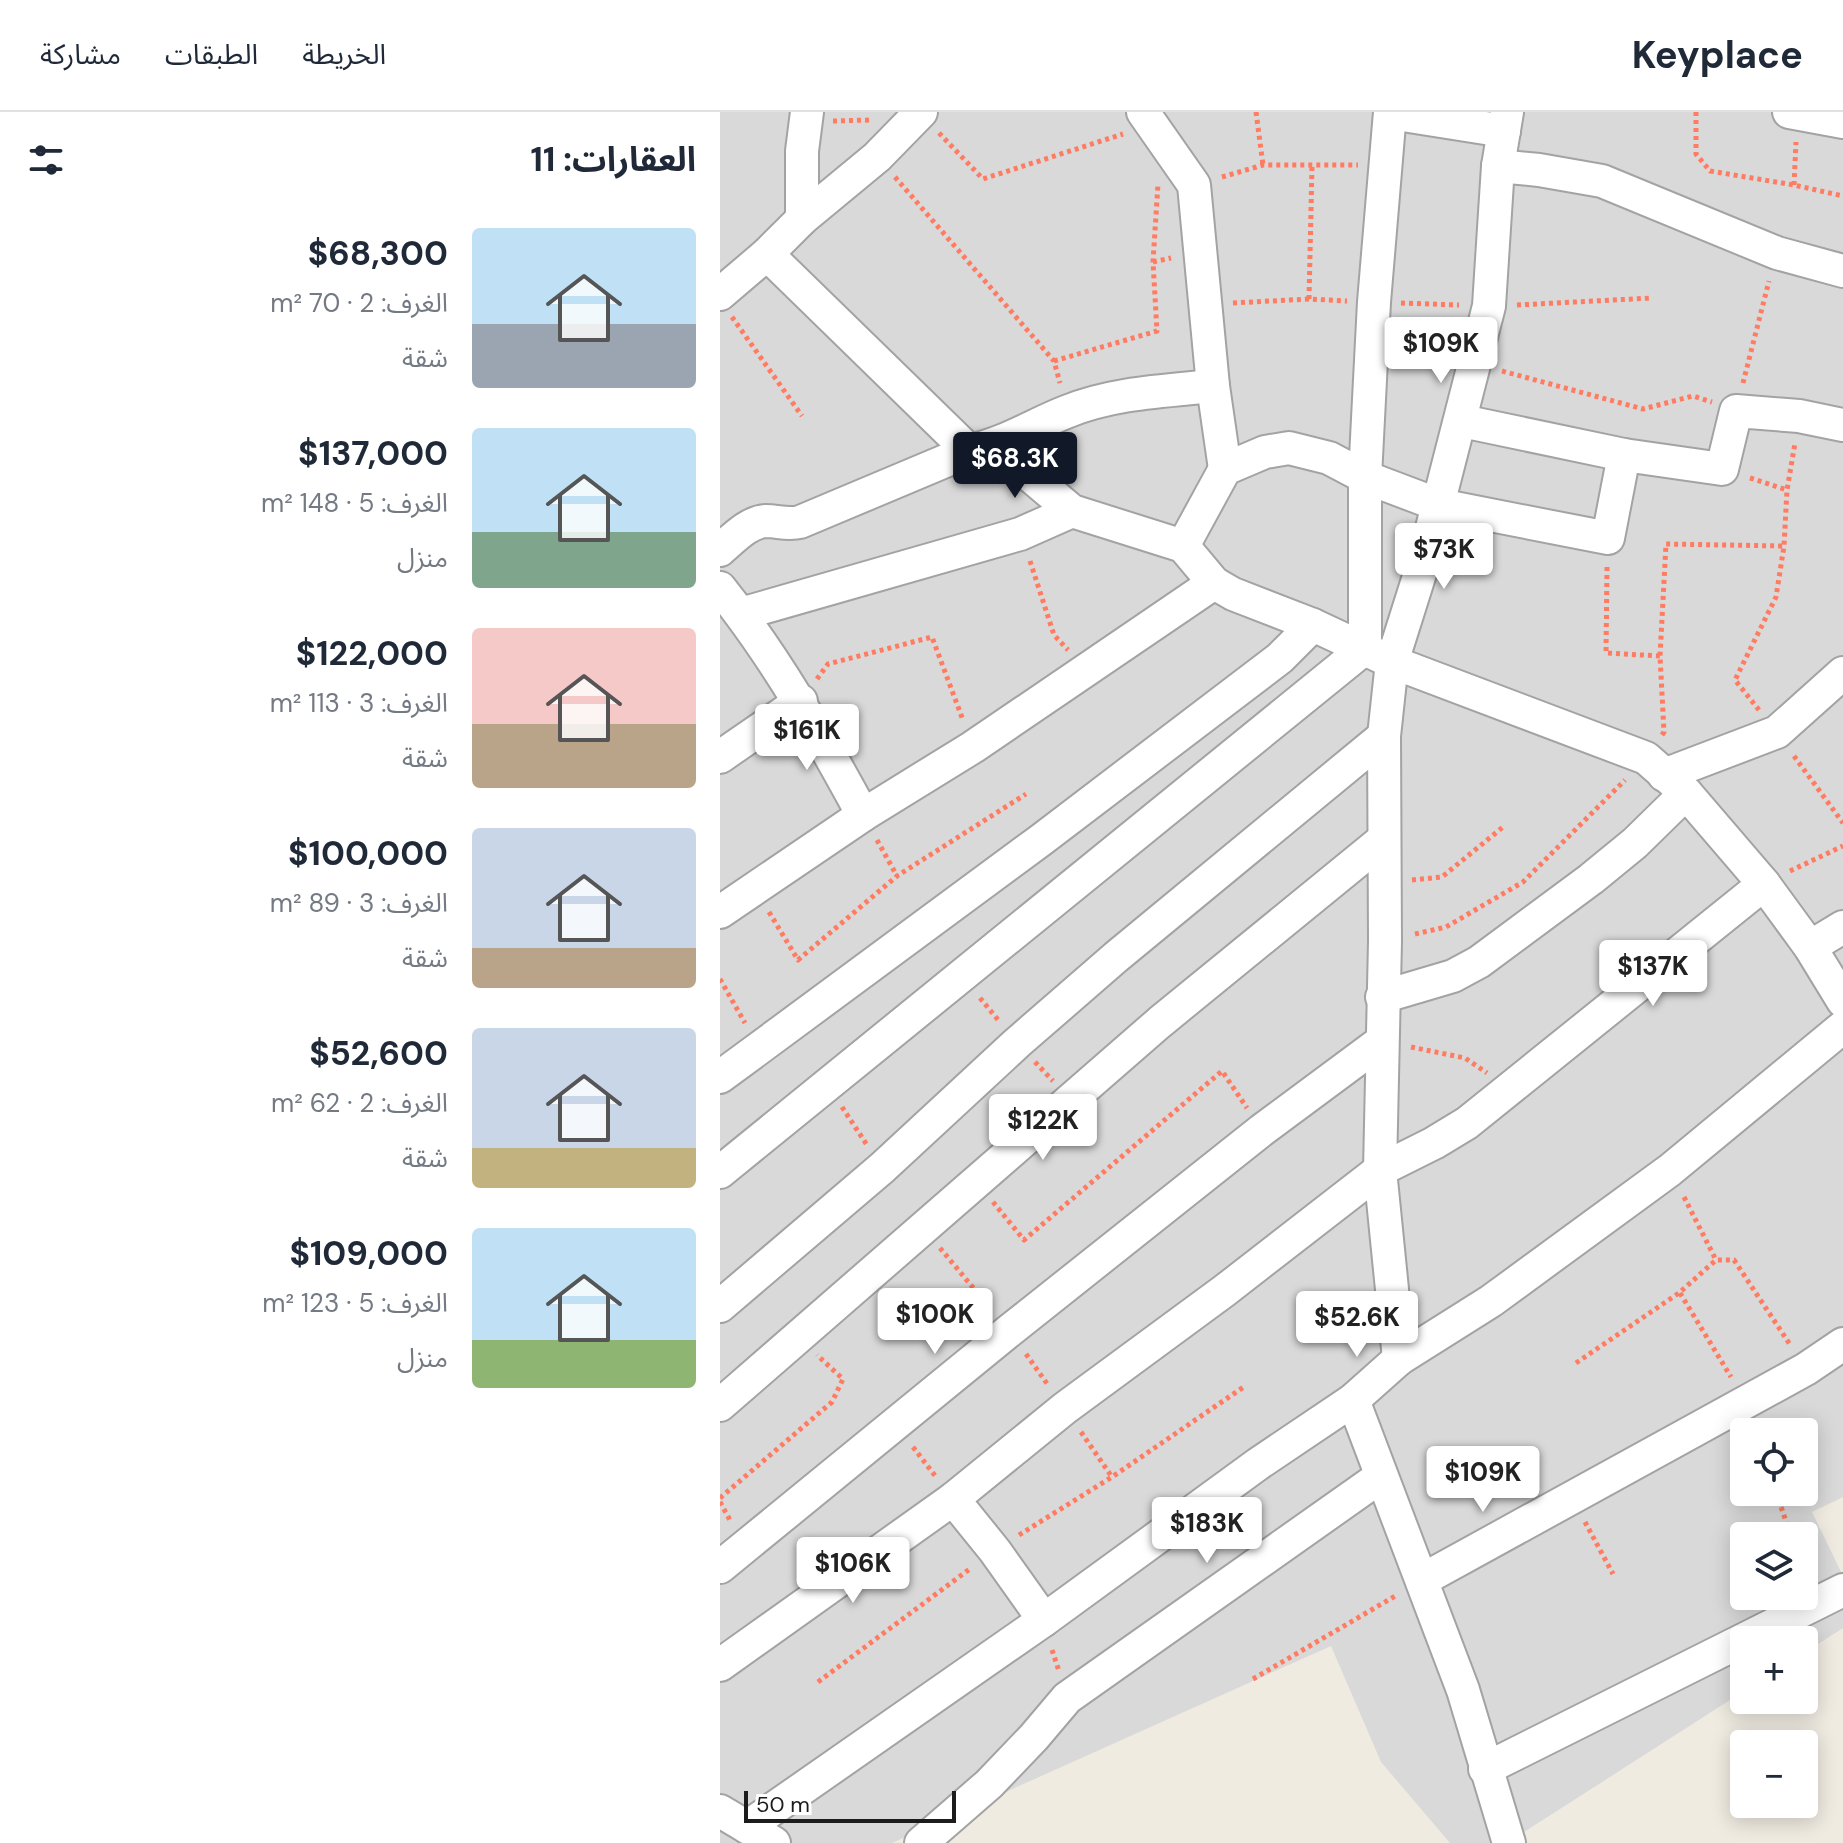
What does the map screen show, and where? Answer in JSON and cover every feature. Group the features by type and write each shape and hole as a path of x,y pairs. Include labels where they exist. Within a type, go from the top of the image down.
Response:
{"street":[{"path":"725,304 767,254 802,219 877,157 920,112"},
{"path":"720,1172 962,976 1378,655 1439,505 1462,421 1489,306 1498,166 1505,122 1390,113 1385,165 1365,477 1378,655 1384,736 1385,941 1380,1170 1399,1359"},
{"path":"1793,113 1843,122"},
{"path":"802,219 802,151 806,116"},
{"path":"1153,125 1194,185 1213,386 1225,469 1183,546"},
{"path":"1498,166 1602,181 1777,253 1843,271"},
{"path":"767,254 982,449 1072,511 1183,546 1214,583 1233,594 1666,775 1764,884 1810,947 1843,1001"},
{"path":"720,550 744,530 761,521 787,525 800,522 1068,411 1129,395 1213,386"},
{"path":"1462,421 1624,455 1722,469 1736,411 1799,416 1843,425"},
{"path":"1225,469 1265,452 1289,448 1329,458 1365,477 1439,505 1608,538 1624,455"},
{"path":"741,614 1020,534 1072,511"},
{"path":"720,912 863,815 973,747 1214,583"},
{"path":"720,588 801,701 863,815"},
{"path":"720,1077 1280,658 1313,625"},
{"path":"1382,997 1431,984 1479,962 1635,843 1666,775 1777,732 1843,673"},
{"path":"720,757 801,701"},
{"path":"720,1306 882,1168 1017,1043 1116,957 1384,736"},
{"path":"720,1405 1160,1022 1383,840"},
{"path":"720,1665 953,1499 1065,1408 1224,1291 1380,1170 1467,1123 1764,884"},
{"path":"1810,947 1843,927"},
{"path":"747,1827 1044,1620 1258,1464 1353,1400 1399,1359 1491,1301 1670,1170 1843,1027"},
{"path":"720,1567 1009,1331 1262,1130 1382,1041"},
{"path":"1422,1580 1806,1369 1843,1344"},
{"path":"1353,1400 1463,1690 1509,1843"},
{"path":"921,1843 989,1784 1067,1698 1380,1477"},
{"path":"953,1499 1044,1620"},
{"path":"1485,1769 1843,1590"}],"path":[{"path":"806,116 878,120 877,157 1054,361 1157,331 1153,262 1153,125 983,179 920,112"},
{"path":"1256,112 1263,165"},
{"path":"1696,112 1696,154 1710,171 1843,196"},
{"path":"1793,113 1794,185"},
{"path":"1194,185 1263,165 1385,165"},
{"path":"1206,305 1309,299 1312,166"},
{"path":"1475,363 1643,409 1693,396 1736,411 1777,253"},
{"path":"1374,302 1489,306 1652,298"},
{"path":"725,304 802,416"},
{"path":"1799,416 1787,490 1784,546 1776,597 1735,680 1843,823"},
{"path":"1722,469 1787,490"},
{"path":"1020,534 1054,635 1084,669"},
{"path":"1608,538 1606,653 1660,656"},
{"path":"1385,941 1446,927 1523,882 1666,775 1660,656 1666,544 1784,546"},
{"path":"801,701 828,664 932,637 973,747"},
{"path":"755,887 798,960 897,876 1026,794"},
{"path":"863,815 897,876"},
{"path":"1384,884 1442,877 1503,827"},
{"path":"1764,884 1843,846"},
{"path":"962,976 1017,1043 1071,1100"},
{"path":"720,979 759,1048"},
{"path":"1382,1041 1465,1058 1507,1088"},
{"path":"977,1183 1024,1240 1222,1071 1262,1130"},
{"path":"828,1086 882,1168"},
{"path":"1670,1170 1716,1260"},
{"path":"924,1229 1009,1331 1112,1477"},
{"path":"1576,1363 1679,1293 1716,1260 1734,1260 1806,1369"},
{"path":"1679,1293 1746,1401"},
{"path":"720,1498 832,1402 843,1379 799,1339"},
{"path":"818,1682 995,1551 1112,1477 1245,1386"},
{"path":"896,1424 953,1499"},
{"path":"1572,1497 1613,1574"},
{"path":"1253,1679 1422,1580"},
{"path":"1044,1620 1067,1698"}],"shaded area":[{"path":"720,112 1843,112 1843,1497 1812,1512 1817,1522 1730,1522 1730,1610 1818,1610 1818,1524 1843,1576 1843,1628 1818,1644 1818,1626 1730,1626 1730,1700 1507,1843 1450,1843 1381,1762 1331,1646 892,1843 720,1843"}]}
